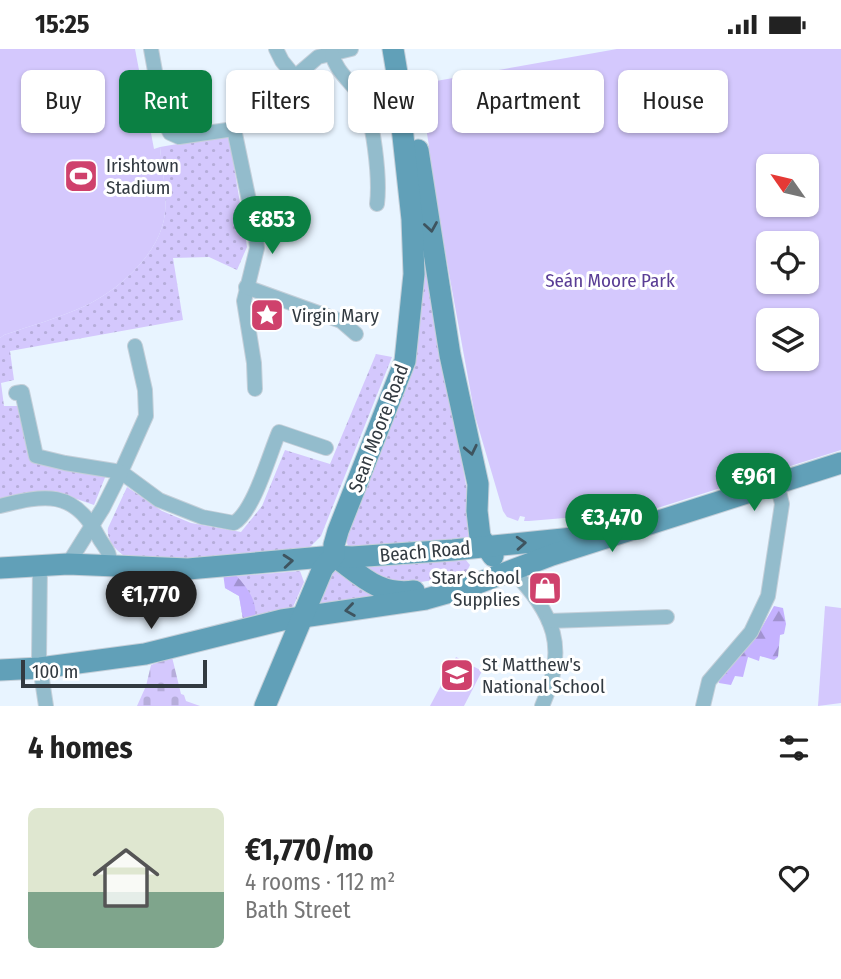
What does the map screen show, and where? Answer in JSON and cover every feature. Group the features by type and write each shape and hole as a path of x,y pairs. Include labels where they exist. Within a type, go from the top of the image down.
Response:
{"main road":[{"name":"Sean Moore Road","path":"393,49 396,70"},
{"name":"Sean Moore Road","path":"265,706 323,569 334,556 338,531 405,361 414,274 412,219 403,133"},
{"name":"Sean Moore Road","path":"413,133 450,355 478,484 477,511 480,537 485,545"},
{"name":"Beach Road","path":"0,670 40,668 145,654 282,620 426,599 465,588 552,555 841,463"},
{"name":"Beach Road","path":"334,556 352,557 558,540 657,523"},
{"path":"485,545 496,560 512,570"},
{"name":"Beach Road","path":"334,556 365,581 398,593 446,587 465,588"},
{"path":"0,568 68,564 188,569 334,556"}],"street":[{"path":"151,49 163,121 170,134 179,137 226,130"},
{"path":"276,49 289,70"},
{"path":"303,70 318,57 351,49"},
{"path":"332,54 337,67 361,96 368,110 379,186 377,204"},
{"path":"235,133 257,248 244,302 254,363 255,389"},
{"path":"246,287 341,321 356,334"},
{"path":"68,564 93,525 121,472 146,416 145,390 135,346"},
{"path":"16,393 22,392 36,456 121,472 159,500 202,517 234,523 241,519 249,507 279,432 326,448"},
{"path":"704,706 709,681 751,632 768,596 782,504 777,483"},
{"path":"0,506 35,498 55,498 80,510 93,525 110,554 110,565"},
{"path":"40,565 40,668 46,706"},
{"path":"512,570 535,595 549,621 556,658 553,682 542,706"},
{"path":"549,621 667,617"}],"green space":[{"name":"Irishtown Stadium","path":"0,49 135,49 139,70 119,70 119,133 151,133 154,149 160,147 165,198 164,218 157,239 131,274 97,300 0,338"},
{"name":"Seán Moore Park","path":"617,49 841,49 841,450 648,511 529,521 524,521 525,517 520,516 518,521 507,517 475,416 426,147 429,146 427,133 438,133 438,81 452,78 452,133 604,133 604,70 498,70"},
{"path":"229,135 247,247 237,270 209,257 173,258 183,320 10,351 14,380 1,383 4,406 19,406 31,459 106,475 94,505 68,496 0,499 0,338 85,306 120,284 150,251 162,227 165,198 160,147"},
{"path":"421,221 475,538 348,547 345,533 404,381"},
{"path":"376,354 392,357 321,536 311,546 296,555 231,559 126,557 113,545 108,528 127,487 162,511 191,523 241,532 262,506 285,450 330,464"},
{"path":"465,559 470,565 465,575 402,585 391,583 358,565"},
{"path":"333,566 378,596 318,606"},
{"path":"300,571 304,582 293,607 243,619 239,596 225,588 233,572 237,576"},
{"path":"233,572 252,598 255,617 243,619 239,596 225,588 223,573"},
{"path":"774,606 783,608 786,624 784,634 780,635 778,657 774,660 760,656 759,661 748,657 743,677 735,676 731,685 719,683 718,680 762,627"},
{"path":"825,606 841,608 841,703 818,706"},
{"path":"172,657 181,694 186,701 200,706 137,706 151,665"},
{"path":"456,657 482,671 464,706 430,706"}],"place":[{"name":"Irishtown Stadium","path":"81,176"},
{"name":"Virgin Mary","path":"267,315"},
{"name":"Star School Supplies","path":"545,588"},
{"name":"St Matthew's National School","path":"457,675"}]}
